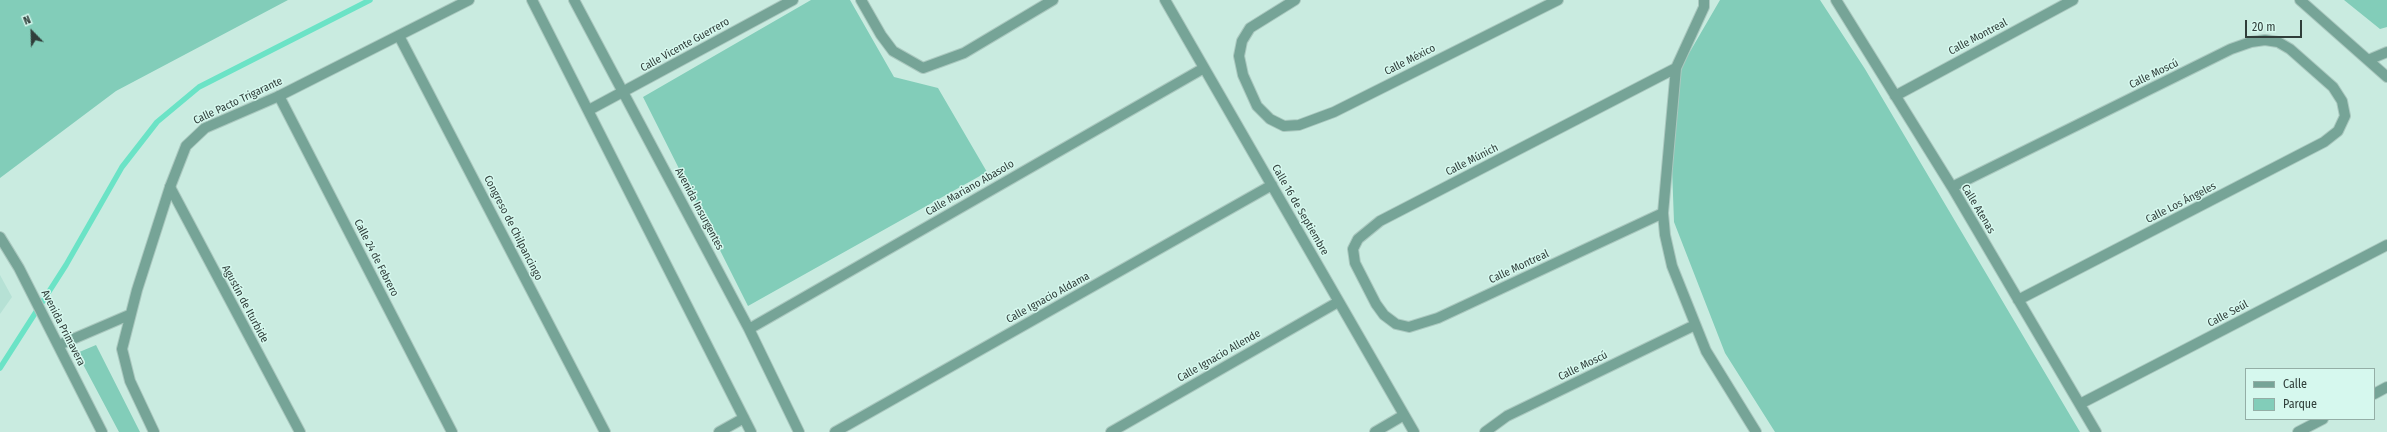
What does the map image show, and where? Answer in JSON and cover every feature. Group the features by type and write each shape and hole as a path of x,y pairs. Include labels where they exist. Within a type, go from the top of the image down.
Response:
{"street":[{"name":"Calle Pacto Trigarante","path":"154,432 130,381 124,362 122,349 129,316 170,187 186,146 194,136 205,128 279,96 469,0"},
{"path":"532,0 752,432"},
{"name":"Avenida Insurgentes","path":"574,0 748,328 799,432"},
{"name":"Calle Vicente Guerrero","path":"589,110 793,0"},
{"path":"861,0 881,35 893,51 924,68 964,53 1053,0"},
{"name":"Calle 16 de Septiembre","path":"1165,0 1414,432"},
{"name":"Calle México","path":"1295,0 1250,28 1242,41 1239,56 1243,75 1257,106 1270,119 1284,126 1298,125 1318,119 1558,0"},
{"name":"Calle Atenas","path":"1836,0 1952,187 2096,432"},
{"name":"Calle Montreal","path":"1895,96 2074,0"},
{"path":"2300,0 2387,77"},
{"path":"1706,2 1676,68 1663,213 1665,235 1672,266 1694,325 1706,351 1753,431"},
{"name":"Congreso de Chilpancingo","path":"400,36 605,432"},
{"name":"Calle Moscú","path":"1952,187 2231,49 2252,42 2265,40 2278,42 2290,49 2333,87 2342,101 2345,116"},
{"path":"2368,60 2387,52"},
{"name":"Calle Mariano Abasolo","path":"748,328 1204,68"},
{"name":"Calle Múnich","path":"1384,315 1376,304 1355,263 1353,249 1358,239 1368,229 1676,68"},
{"name":"Calle 24 de Febrero","path":"279,96 452,432"},
{"name":"Calle Los Ángeles","path":"2018,300 2324,142 2338,131 2345,116"},
{"name":"Calle Ignacio Aldama","path":"835,432 1272,185"},
{"name":"Agustín de Iturbide","path":"170,187 300,432"},
{"name":"Calle Montreal","path":"1384,315 1396,324 1409,327 1438,318 1663,213"},
{"name":"Avenida Primavera","path":"0,237 19,268 102,432"},
{"name":"Calle Seúl","path":"2080,404 2387,245"},
{"name":"Calle Ignacio Allende","path":"1111,432 1338,302"},
{"path":"56,341 129,316"},
{"name":"Calle Moscú","path":"1485,432 1507,416 1694,325"},
{"path":"2375,393 2387,387"},
{"path":"1375,432 1404,415"},
{"path":"719,432 744,418"},
{"path":"2298,432 2322,420"}],"shaded area":[{"path":"0,275 12,297 0,314"}],"green space":[{"path":"0,0 288,0 116,91 0,178"},
{"path":"811,0 850,0 894,77 938,88 987,172 748,306 643,97"},
{"path":"1720,0 1820,0 1865,69 2080,432 1775,432 1725,353 1674,222 1671,141 1681,67"},
{"path":"2344,0 2387,0 2387,27 2380,29"},
{"path":"96,345 140,432 119,432 77,353"}],"waterway":[{"path":"0,368 66,265 122,167 157,122 199,87 370,0"}]}
